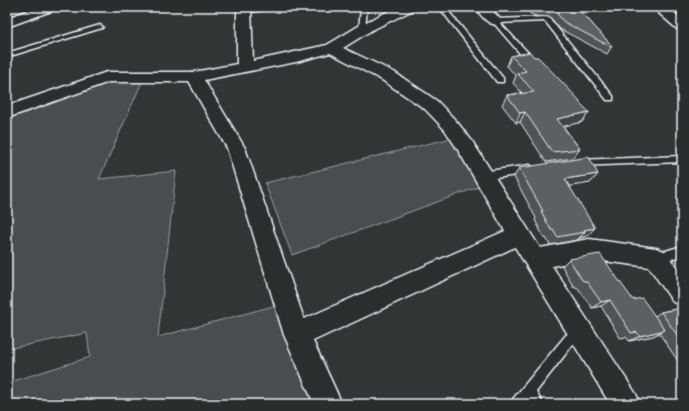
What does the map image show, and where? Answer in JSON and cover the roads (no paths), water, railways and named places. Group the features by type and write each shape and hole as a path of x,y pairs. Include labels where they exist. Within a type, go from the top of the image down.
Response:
{"street":[{"path":"7,23 49,7"},
{"path":"9,113 107,77 194,77 332,48 362,30 408,7"},
{"path":"482,7 495,21"},
{"path":"659,7 682,26"},
{"path":"244,9 245,67"},
{"path":"332,48 388,76 431,105 451,126 626,404"},
{"path":"194,77 236,148 297,335 328,404"},
{"path":"297,335 519,235"},
{"path":"535,259 589,249 656,258 682,294"}],"lane":[{"path":"244,9 271,7"},
{"path":"362,30 364,7"},
{"path":"442,7 500,80"},
{"path":"495,21 547,19 610,98"},
{"path":"495,21 534,64"},
{"path":"7,55 100,26"},
{"path":"564,164 586,161 682,159"},
{"path":"482,176 542,168"},
{"path":"656,258 682,251"},
{"path":"518,404 570,339 582,332"},
{"path":"528,392 536,404"}]}
